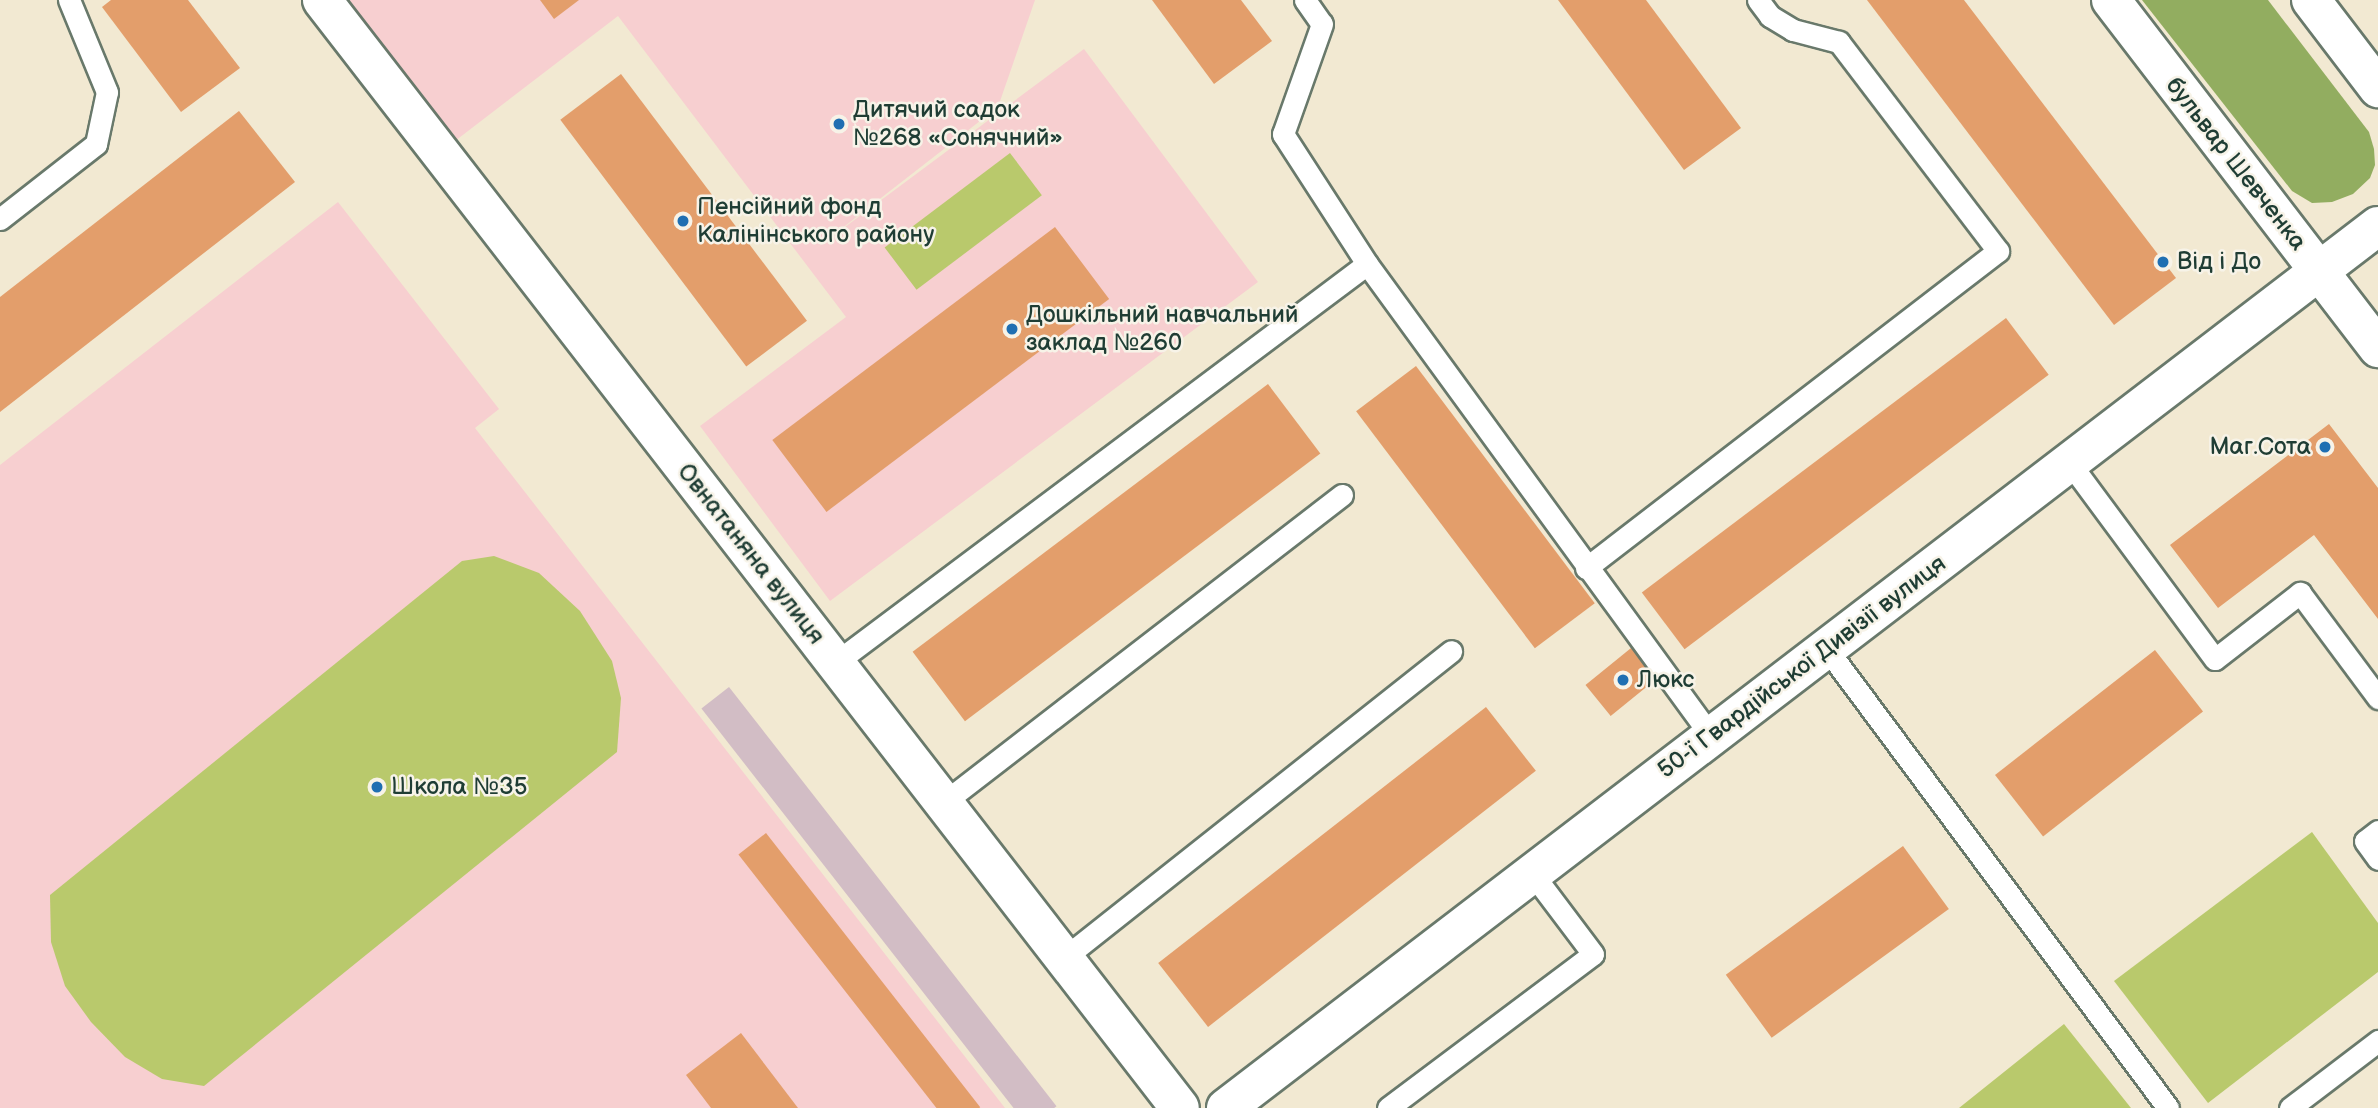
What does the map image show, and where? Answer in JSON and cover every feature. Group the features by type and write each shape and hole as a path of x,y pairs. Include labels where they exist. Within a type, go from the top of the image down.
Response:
{"street":[{"name":"Овнатаняна вулиця","path":"322,0 1180,1108"},
{"name":"бульвар Шевченка","path":"2110,0 2370,338"},
{"path":"2311,0 2378,88"},
{"name":"50-ї Гвардійської Дивізії вулиця","path":"1226,1108 2378,226"}],"lane":[{"path":"0,219 96,144 107,92 69,0"},
{"path":"1305,0 1322,24 1283,134 1367,264 1711,736"},
{"path":"1586,568 1997,251 1839,43 1793,30 1770,16 1758,0"},
{"path":"835,663 1367,264"},
{"path":"2069,462 2215,659 2300,593 2378,698"},
{"path":"943,803 1342,495"},
{"path":"1826,648 2168,1108"},
{"path":"1064,958 1451,651"},
{"path":"2378,831 2365,841 2378,859"},
{"path":"1388,1108 1593,954 1532,873"},
{"path":"2290,1108 2378,1041"}],"shaded area":[{"name":"Дошкільний навчальний заклад №260","path":"347,0 1035,0 998,107 814,250 1084,49 1258,282 830,601 700,426 846,317 618,16 455,141"},
{"name":"Школа №35","path":"338,202 499,409 475,428 1005,1108 0,1108 0,465"},
{"path":"729,687 1057,1106 1014,1108 701,709"}],"green space":[{"path":"2142,0 2268,0 2369,132 2375,165 2370,178 2353,194 2332,202 2312,203 2292,191"},
{"path":"1010,153 1042,195 917,290 885,247"},
{"path":"494,556 539,573 580,611 612,661 621,698 617,752 204,1086 162,1079 125,1057 91,1022 65,986 51,942 50,895 462,561"},
{"path":"2312,832 2378,923 2378,972 2208,1103 2114,981"},
{"path":"2064,1024 2131,1108 1959,1108"}],"building":[{"path":"111,0 188,0 240,68 181,112 102,7"},
{"path":"540,0 579,0 554,19"},
{"path":"1152,0 1241,0 1272,41 1214,84"},
{"path":"1558,0 1646,0 1741,128 1684,170"},
{"path":"1867,0 1964,0 2176,278 2114,325"},
{"name":"Пенсійний фонд Калінінського району","path":"621,74 807,321 746,367 560,120"},
{"path":"239,111 295,182 0,412 0,297"},
{"path":"1055,227 1109,299 826,512 772,440"},
{"path":"2006,318 2049,375 1685,649 1642,592"},
{"path":"1416,366 1595,603 1535,648 1356,411"},
{"path":"1268,384 1320,453 965,721 913,652"},
{"path":"2329,424 2378,488 2378,619 2314,535 2218,608 2170,545"},
{"name":"Люкс","path":"1636,644 1661,675 1611,716 1585,685"},
{"path":"2155,650 2203,711 2043,836 1995,775"},
{"path":"1486,707 1536,771 1208,1027 1158,963"},
{"path":"766,833 980,1107 936,1108 738,855"},
{"path":"1903,846 1949,909 1772,1038 1726,975"},
{"path":"741,1033 798,1108 711,1108 686,1075"}],"place":[{"name":"Дитячий садок №268 «Сонячний»","path":"839,124"},
{"name":"Пенсійний фонд Калінінського району","path":"683,221"},
{"name":"Від і До","path":"2163,262"},
{"name":"Дошкільний навчальний заклад №260","path":"1012,329"},
{"name":"Маг.Сота","path":"2325,447"},
{"name":"Люкс","path":"1623,680"},
{"name":"Школа №35","path":"377,787"}]}
